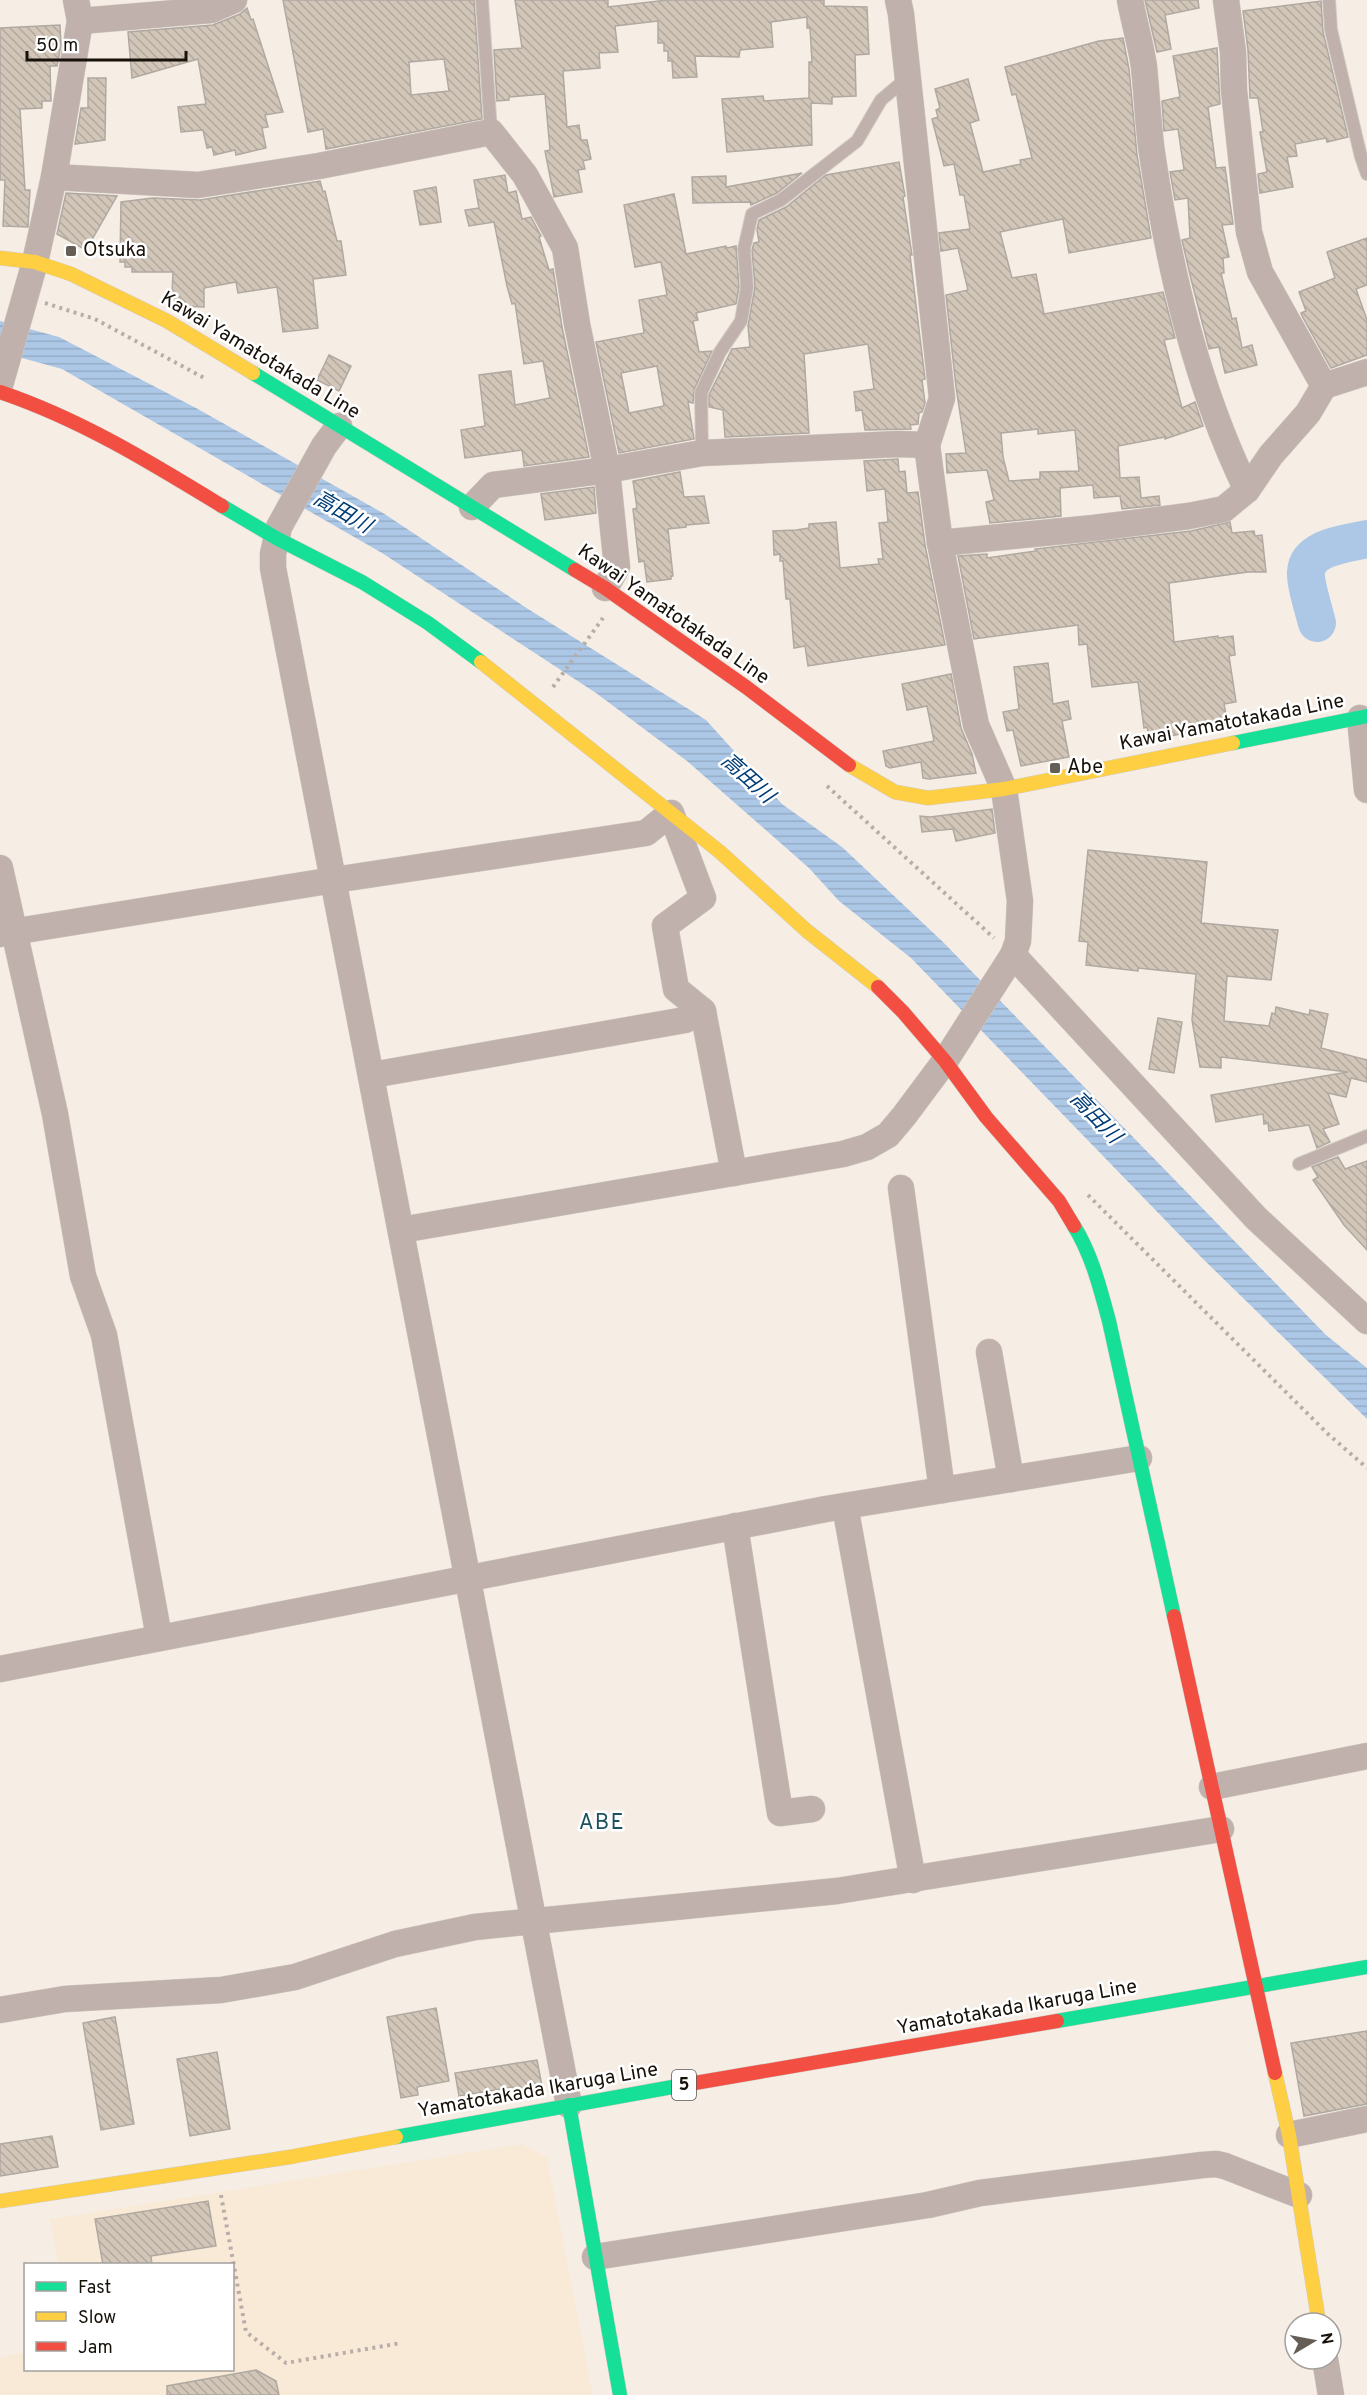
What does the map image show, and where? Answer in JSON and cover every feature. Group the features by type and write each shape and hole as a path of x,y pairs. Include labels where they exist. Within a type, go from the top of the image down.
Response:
{"main road":[{"name":"Kawai Yamatotakada Line","path":"0,258 35,262 71,274 167,321 605,588 746,687 833,755 866,777 895,792 928,798 1004,789 1364,717"},
{"path":"0,392 81,424 134,452 362,582 428,623 491,669 720,852 807,931 875,984 948,1056 986,1117 1059,1201 1083,1241 1103,1299 1289,2135 1317,2311"},
{"name":"Yamatotakada Ikaruga Line","path":"0,2201 290,2157 568,2105 1367,1967"},
{"path":"568,2105 620,2395"}],"street":[{"path":"0,384 35,262 54,177 78,11 211,10 234,0"},
{"path":"401,1230 843,1154 867,1147 888,1135 893,1129 948,1056 1010,960 1017,941 1020,901 1004,789 976,725 940,543 927,446 942,398 898,0"},
{"path":"1130,0 1143,64 1152,152 1172,263 1204,387 1234,465 1247,490"},
{"path":"1226,0 1233,52 1234,90 1249,232 1260,272 1324,386"},
{"path":"54,177 198,185 319,166 491,132 525,175 565,248 607,470 617,567 605,588"},
{"path":"940,543 1189,516 1224,509 1247,490 1271,455 1308,413 1324,386 1367,372"},
{"path":"339,426 324,446 277,533 273,568 568,2105"},
{"path":"472,507 493,485 607,470 702,453 898,444 927,446"},
{"path":"1364,717 1367,790"},
{"path":"7,932 646,833 671,813 703,898 665,926 676,989 703,1011 734,1173"},
{"path":"0,868 7,932 57,1124 83,1276 104,1335 159,1637"},
{"path":"1010,960 1256,1218 1367,1321"},
{"path":"372,1075 686,1020 703,1011"},
{"path":"901,1188 942,1490"},
{"path":"989,1352 1011,1479"},
{"path":"0,1669 468,1576 735,1526 1139,1458"},
{"path":"845,1506 913,1880"},
{"path":"735,1526 780,1813 812,1809"},
{"path":"1212,1786 1367,1756"},
{"path":"0,2010 65,1999 221,1990 296,1977 395,1944 438,1933 534,1919 837,1891 1221,1829"},
{"path":"1289,2135 1367,2119"},
{"path":"595,2257 928,2205 980,2193 1202,2165 1225,2166 1299,2195"},
{"path":"1327,2371 1331,2395"}],"lane":[{"path":"482,0 491,132"},
{"path":"1329,0 1331,30 1360,157 1367,174"},
{"path":"702,453 701,393 720,352 741,321 747,287 744,249 752,214 781,200 857,141 881,100 907,78"},
{"path":"1299,1164 1367,1136"}],"path":[{"path":"27,290 43,302 95,319 216,384"},
{"path":"593,611 610,623"},
{"path":"552,688 600,621"},
{"path":"822,782 1010,960"},
{"path":"1085,1192 1328,1434 1367,1468"},
{"path":"221,2195 233,2263"},
{"path":"234,2266 246,2332 286,2363 401,2343"}],"shaded area":[{"path":"522,2144 547,2157 593,2395 0,2395 0,2357 24,2352 24,2371 234,2371 234,2263 58,2263 50,2219"}],"water":[{"name":"高田川","path":"0,321 59,337 196,408 383,513 528,609 706,720 782,804 842,847 943,942 1326,1335 1367,1368 1367,1419 1201,1257 911,958 839,901 809,868 687,761 596,693 382,553 62,369 0,352"}],"building":[{"path":"283,0 474,0 482,119 326,149 323,129 308,132","holes":["444,59 449,91 411,95 409,62"]},
{"path":"515,0 608,0 608,7 667,0 824,0 824,6 867,7 869,54 855,55 856,96 832,97 832,104 811,103 812,145 727,152 722,99 763,96 764,101 809,98 809,62 812,62 807,17 771,22 773,47 740,50 739,57 695,56 697,77 673,78 672,61 668,61 668,51 664,51 664,43 658,43 658,21 615,26 618,52 599,53 600,68 563,71 567,127 579,125 581,140 587,140 591,159 583,161 585,169 578,170 582,192 554,197 545,151 550,150 545,94 509,97 509,100 497,101 494,50 522,48"},
{"path":"1145,0 1198,0 1199,8 1165,15 1171,49 1157,52"},
{"path":"1321,1 1323,32 1348,137 1327,142 1326,138 1295,144 1297,156 1287,157 1293,187 1260,193 1258,174 1267,172 1260,132 1263,132 1258,98 1250,98 1248,50 1243,11"},
{"path":"247,8 251,20 253,19 283,112 265,115 268,127 262,128 266,148 236,155 235,150 214,155 212,147 207,148 203,130 181,132 178,107 206,104 198,59 132,78 128,32 213,25 240,14"},
{"path":"60,25 61,45 57,66 50,66 51,101 42,101 42,108 20,109 25,190 30,190 28,227 3,226 5,180 0,180 0,28"},
{"path":"1123,38 1129,69 1137,155 1151,238 1069,253 1063,219 1000,232 1012,278 1036,274 1044,314 1163,292 1175,338 1164,340 1182,408 1195,402 1203,426 1165,439 1165,437 1118,446 1120,478 1139,477 1141,498 1159,496 1160,505 1122,509 1120,496 1094,498 1093,485 1060,488 1061,516 990,523 986,502 994,500 987,470 947,473 946,454 966,453 946,295 968,290 958,248 941,251 939,233 970,229 964,195 960,195 954,164 944,166 932,119 938,117 936,110 940,108 935,89 968,79 979,120 970,123 983,172 1021,164 1020,160 1032,158 1016,94 1012,95 1005,67 1099,41","holes":["1038,429 1038,434 1075,430 1079,471 1040,472 1040,479 1009,481 1003,457 1001,433"]},
{"path":"1217,48 1220,104 1208,107 1216,168 1225,167 1233,224 1222,225 1229,257 1223,258 1224,273 1221,273 1232,319 1236,318 1242,348 1252,345 1257,365 1225,373 1219,347 1209,349 1191,279 1182,240 1190,238 1188,198 1175,200 1170,172 1184,170 1178,129 1164,131 1162,101 1180,97 1173,56"},
{"path":"88,78 106,78 105,140 75,144 81,108 88,108"},
{"path":"899,162 905,196 903,197 912,255 910,255 925,379 922,380 925,403 922,412 919,413 918,424 910,425 911,429 865,430 862,410 856,411 854,392 874,389 868,344 804,354 809,433 725,437 723,410 709,407 709,395 732,349 750,347 748,326 755,287 752,250 754,243 759,242 757,230 759,220 786,207 826,175"},
{"path":"802,173 777,193 751,205 750,202 693,203 692,177 726,176 726,187"},
{"path":"505,175 508,193 516,191 522,219 531,217 541,236 539,237 549,270 553,269 562,327 589,457 524,466 522,450 465,458 461,430 485,426 479,375 511,371 515,405 550,398 543,361 524,364 515,303 512,304 507,286 494,222 469,226 465,210 479,208 474,180"},
{"path":"320,181 323,192 325,191 337,241 341,241 346,275 313,279 318,328 283,332 277,287 238,293 236,282 204,288 204,307 179,306 175,304 175,295 172,295 173,272 132,272 132,267 125,267 125,262 120,262 121,202 153,198 200,200"},
{"path":"436,187 441,222 420,225 414,191"},
{"path":"66,193 117,196 86,250 57,234"},
{"path":"674,194 686,254 736,246 739,287 736,304 696,313 698,320 693,321 699,352 712,351 694,390 693,403 688,402 694,439 619,453 596,342 644,333 639,300 667,295 661,262 635,267 624,205","holes":["657,366 664,406 629,413 621,373"]},
{"path":"1367,238 1367,285 1356,289 1367,320 1367,355 1331,368 1302,316 1301,313 1306,311 1299,292 1335,278 1327,252"},
{"path":"329,355 351,366 339,391 317,380"},
{"path":"898,459 899,472 905,471 907,493 918,492 925,545 945,645 808,666 805,646 794,648 790,599 786,599 783,561 780,561 780,554 774,555 773,531 796,530 809,528 809,524 836,522 840,568 879,564 878,559 883,559 879,523 888,522 885,489 867,491 864,461"},
{"path":"680,472 684,497 704,496 709,523 668,529 673,576 671,579 647,582 644,561 639,562 633,509 637,508 633,481"},
{"path":"594,487 596,513 545,520 541,494"},
{"path":"1230,522 1232,533 1254,531 1255,536 1262,535 1266,572 1248,572 1169,583 1174,642 1233,636 1235,655 1229,656 1236,702 1224,704 1228,725 1150,740 1147,727 1144,728 1138,682 1092,687 1087,644 1079,645 1078,625 974,639 958,556 987,554 987,558 1036,551 1035,549 1191,531"},
{"path":"1048,663 1053,704 1068,701 1071,719 1062,721 1069,757 1021,766 1013,730 1007,731 1003,712 1019,709 1014,667"},
{"path":"951,674 961,728 972,754 976,773 929,779 923,778 921,762 890,768 886,766 883,751 934,741 927,706 907,710 902,684"},
{"path":"992,809 995,833 956,841 953,829 922,832 920,816 930,817"},
{"path":"1088,850 1207,862 1201,923 1278,930 1271,980 1227,976 1224,1021 1269,1026 1276,1007 1309,1015 1310,1010 1328,1014 1321,1048 1367,1060 1367,1082 1351,1078 1346,1097 1328,1093 1339,1124 1323,1129 1330,1142 1317,1148 1309,1125 1269,1131 1268,1123 1264,1124 1263,1114 1216,1122 1211,1095 1348,1072 1221,1057 1221,1068 1200,1067 1192,1020 1196,974 1086,965 1088,942 1079,941"},
{"path":"1158,1018 1182,1022 1174,1073 1149,1069"},
{"path":"1338,1157 1345,1169 1367,1161 1367,1250 1344,1225 1313,1180 1318,1177 1312,1167"},
{"path":"436,2008 449,2081 417,2087 418,2095 401,2098 387,2017"},
{"path":"115,2017 134,2124 101,2130 83,2023"},
{"path":"1367,2031 1367,2104 1304,2116 1291,2043"},
{"path":"217,2052 230,2129 190,2136 177,2059"},
{"path":"537,2060 542,2086 514,2091 513,2087 459,2096 455,2073"},
{"path":"52,2136 58,2167 0,2176 0,2144"},
{"path":"208,2201 216,2246 151,2256 152,2263 103,2263 95,2219"},
{"path":"256,2370 276,2381 279,2395 167,2395 167,2386"}],"waterway":[{"path":"1317,623 1307,583 1308,563 1321,551 1367,539"}],"traffic: fast":[{"path":"253,373 575,570"},
{"path":"222,506 276,538 362,582 428,623 481,662"},
{"path":"1233,743 1367,716"},
{"path":"1074,1226 1091,1260 1109,1321 1174,1616"},
{"path":"1057,2021 1367,1967"},
{"path":"396,2137 689,2084"},
{"path":"569,2105 620,2395"}],"traffic: slow":[{"path":"0,258 35,262 71,274 167,321 253,373"},
{"path":"481,662 720,852 807,931 878,987"},
{"path":"849,765 895,792 928,798 1004,789 1233,743"},
{"path":"1275,2073 1289,2135 1317,2311"},
{"path":"0,2201 290,2157 396,2137"}],"traffic: jam":[{"path":"0,392 86,428 222,506"},
{"path":"575,570 605,588 746,687 849,765"},
{"path":"878,987 945,1061 986,1117 1059,1201 1074,1226"},
{"path":"1174,1616 1275,2073"},
{"path":"689,2084 1057,2021"}],"place":[{"name":"Otsuka","path":"71,251"},
{"name":"Abe","path":"1055,768"}],"district":[{"name":"ABE","path":"602,1823"}]}
